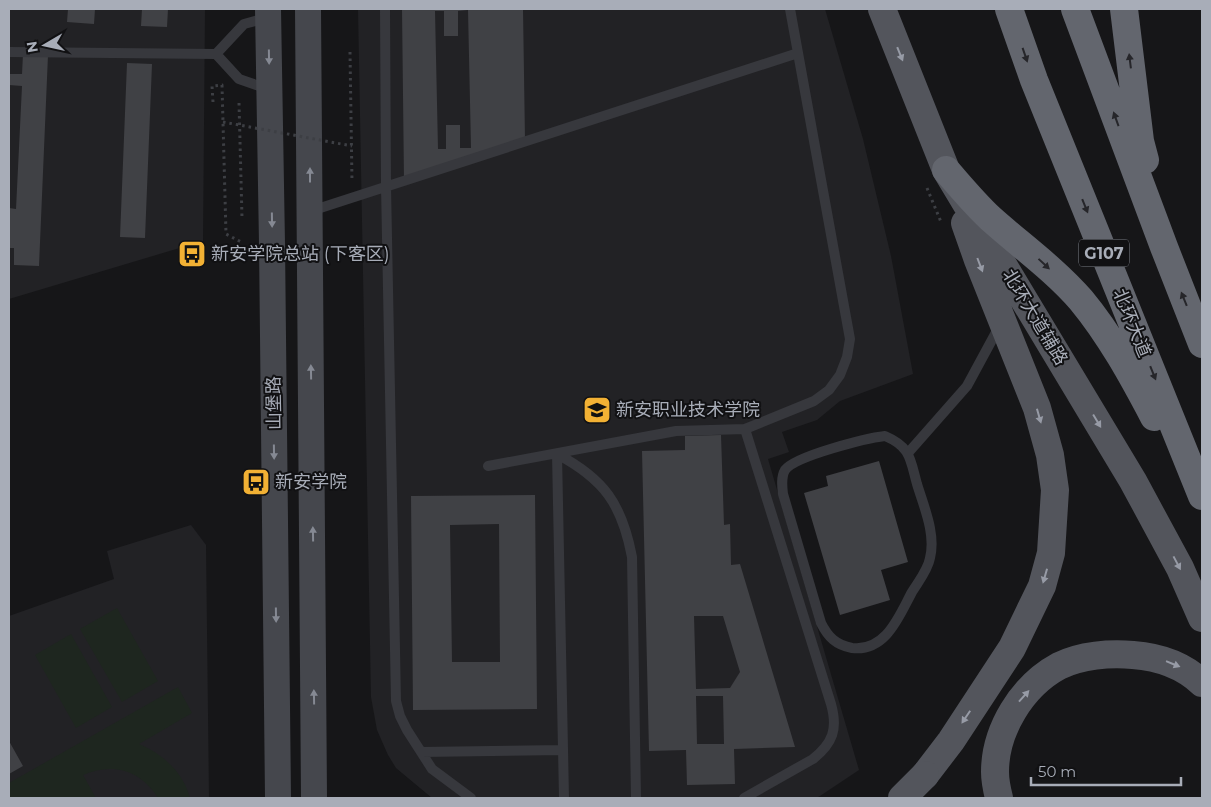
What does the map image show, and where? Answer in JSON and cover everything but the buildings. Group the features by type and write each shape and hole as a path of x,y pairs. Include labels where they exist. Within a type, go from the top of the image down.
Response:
{"highway":[{"name":"北环大道","path":"1009,9 1034,80 1202,496"},
{"path":"1075,9 1202,344"},
{"path":"1124,9 1140,141 1164,247"},
{"path":"946,170 990,218 1038,258 1081,301 1137,384 1202,507"}],"main road":[{"path":"308,9 314,798"},
{"name":"北环大道辅路","path":"882,9 946,170 1132,481 1180,568 1202,618"},
{"name":"山堡路","path":"268,13 273,283 278,798"},
{"path":"902,798 925,775 951,741 1012,648 1042,586 1051,553 1054,490 1050,455 1037,408 978,260 946,170"},
{"path":"998,794 995,772 997,751 1003,731 1020,699 1046,674 1061,666 1101,655 1141,655 1159,658 1179,666 1194,675 1202,683"},
{"path":"315,746 329,798"}],"lane":[{"path":"385,9 386,186 396,701 406,730 432,769 471,798"},
{"path":"488,466 676,431 746,429 814,402 829,390 840,375 847,357 850,338 790,9"},
{"path":"216,54 244,24 268,13"},
{"path":"9,52 216,54 239,79 269,90"},
{"path":"310,212 798,53"},
{"path":"908,453 967,386 1002,321"},
{"path":"744,798 813,759 823,751 830,741 834,729 831,704 746,429"},
{"path":"885,436 898,441 908,453 930,527 932,540 930,561 891,631 872,646 846,647 834,642 827,635 821,623 783,494 782,481 785,471 795,461 878,437 885,436"},
{"path":"556,454 564,798"},
{"path":"556,454 576,464 594,478 604,489 620,514 628,535 632,556 636,798"},
{"path":"421,752 563,750"}],"path":[{"path":"350,52 352,186"},
{"path":"213,102 212,86 222,85 226,234 243,243"},
{"path":"240,103 242,218"},
{"path":"223,122 352,146"}],"shaded area":[{"path":"9,9 205,9 203,241 9,299"},
{"name":"新安职业技术学院","path":"358,9 825,9 863,139 891,256 913,374 840,401 817,420 782,432 789,452 768,459 859,770 820,796 816,798 432,798 396,768 388,755 377,730 371,697"},
{"path":"191,525 206,545 209,798 9,798 9,616 114,579 107,551"},
{"path":"117,608 158,681 122,702 80,629"},
{"path":"71,634 112,707 76,728 35,655"},
{"path":"178,687 192,713 139,744 156,753 171,765 182,780 190,798 158,798 151,788 134,775 125,771 105,769 83,775 96,798 9,798 9,783"}],"place":[{"name":"新安学院总站 (下客区)","path":"192,254"},
{"name":"新安职业技术学院","path":"597,410"},
{"name":"新安学院","path":"256,482"}]}
